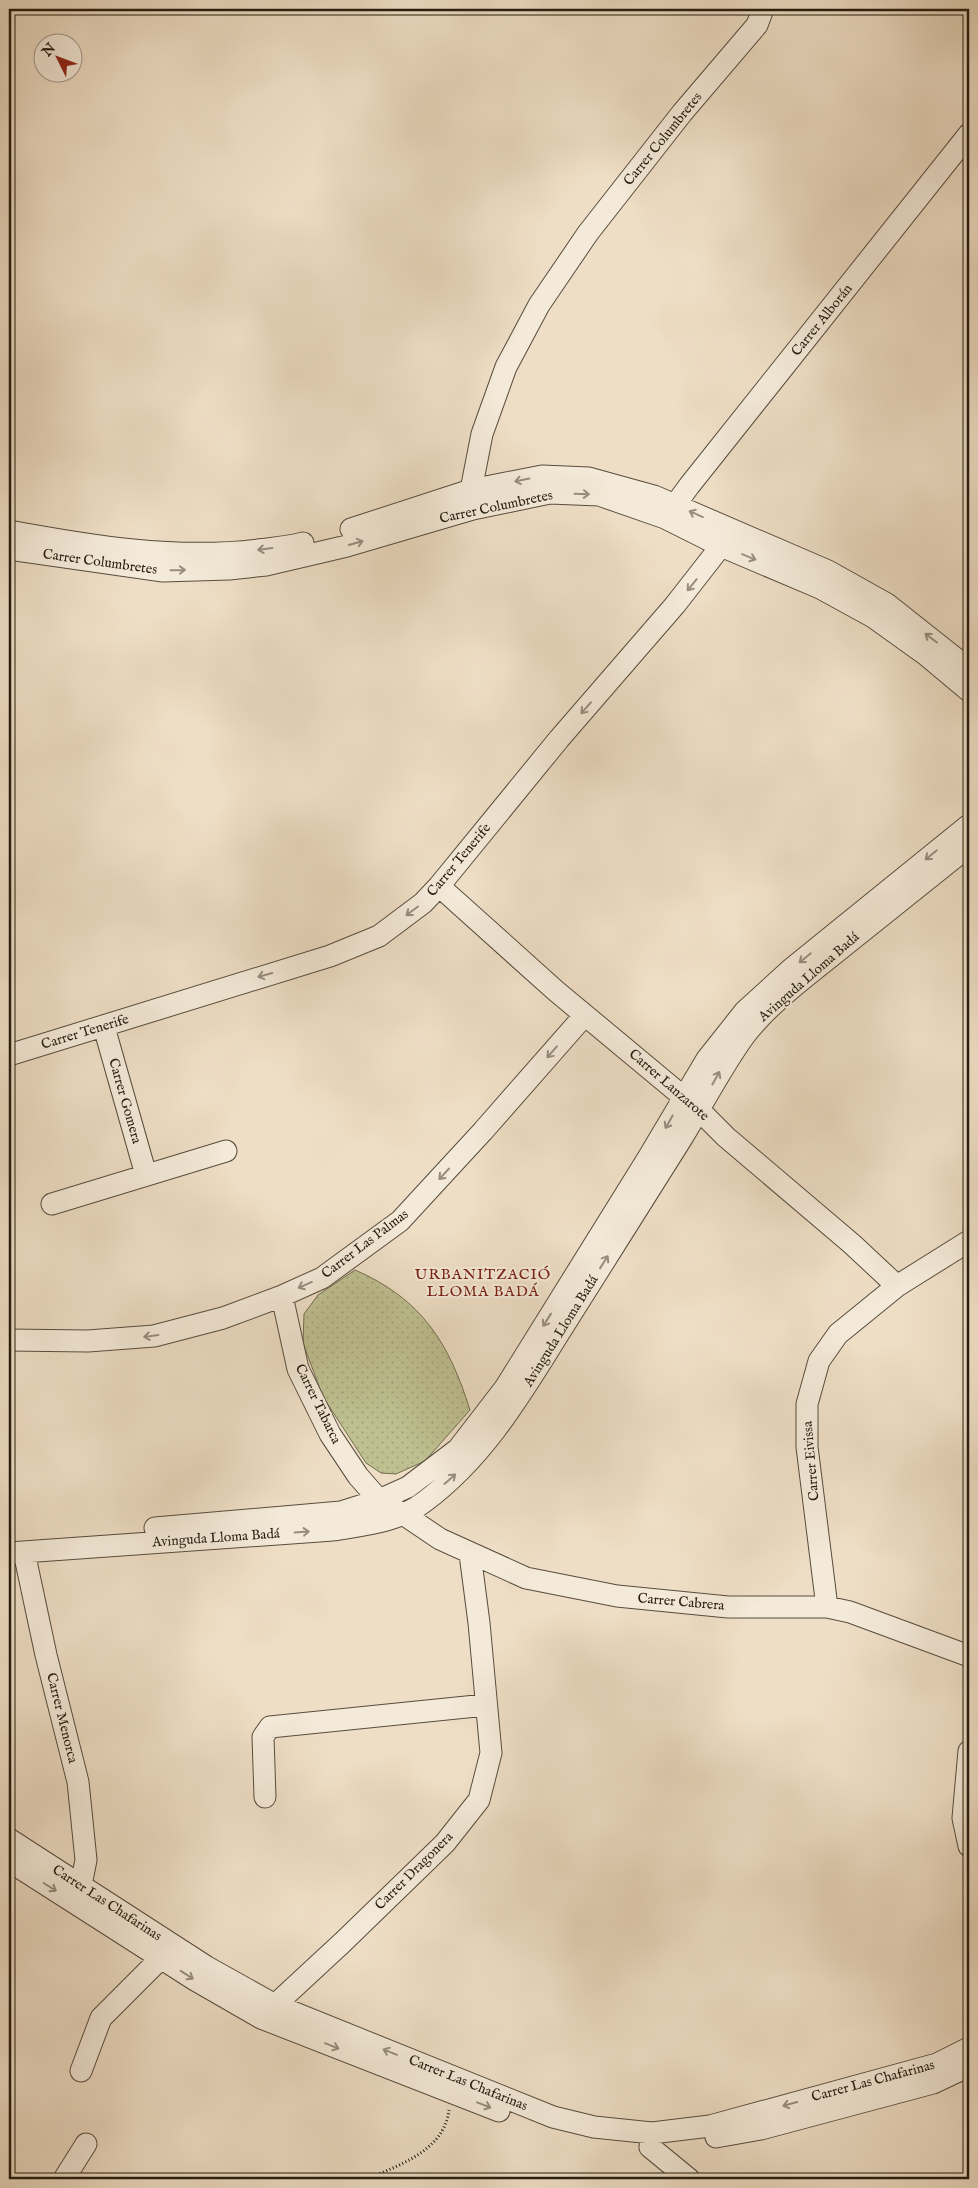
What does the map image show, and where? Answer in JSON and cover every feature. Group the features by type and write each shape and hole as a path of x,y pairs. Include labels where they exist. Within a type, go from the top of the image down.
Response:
{"street":[{"name":"Carrer Columbretes","path":"472,500 482,434 506,367 539,305 588,233 682,113 757,25 763,9"},
{"name":"Carrer Alborán","path":"670,511 928,184 968,138"},
{"name":"Carrer Columbretes","path":"9,531 88,545 154,552 231,553 294,545 472,500 550,493 599,495 670,511 744,536 828,572 887,604 969,669"},
{"name":"Carrer Columbretes","path":"9,549 163,571 229,569 266,565 347,546 472,500"},
{"name":"Carrer Columbretes","path":"670,511 721,546 820,588 873,617 926,655 969,691"},
{"path":"721,546 744,536"},
{"name":"Carrer Tenerife","path":"9,1055 330,956 379,936 423,903 439,886 559,739 680,598 721,546"},
{"name":"Avinguda Lloma Badá","path":"14,1548 333,1530 376,1524 423,1504 471,1461 508,1414 691,1103 707,1059 745,1011 790,970 969,825"},
{"name":"Avinguda Lloma Badá","path":"14,1548 340,1512 379,1500 408,1487 458,1449 505,1388 691,1103 719,1072 746,1034 775,1003 969,846"},
{"name":"Carrer Lanzarote","path":"439,886 584,1016 691,1103 897,1286"},
{"name":"Carrer Las Palmas","path":"9,1340 88,1341 154,1336 223,1318 282,1296 322,1278 400,1221 483,1131 584,1016"},
{"name":"Carrer Gomera","path":"104,1027 146,1175"},
{"path":"52,1204 226,1151"},
{"name":"Carrer Eivissa","path":"827,1607 807,1447 807,1404 819,1361 838,1334 897,1286 969,1241"},
{"name":"Carrer Tabarca","path":"282,1296 298,1369 330,1434 358,1476 379,1500 403,1514"},
{"name":"Carrer Cabrera","path":"403,1514 440,1539 526,1578 617,1596 728,1607 827,1607 850,1612 969,1656"},
{"name":"Carrer Menorca","path":"14,1548 46,1655 78,1782 86,1860 81,1885"},
{"name":"Carrer Dragonera","path":"275,2005 445,1843 479,1800 491,1754 470,1554"},
{"path":"265,1797 263,1737 270,1727 486,1705"},
{"path":"969,1751 963,1818 969,1846"},
{"name":"Carrer Las Chafarinas","path":"9,1840 207,1967 275,2005 553,2117 651,2140 710,2126 937,2064 969,2048"},
{"name":"Carrer Las Chafarinas","path":"9,1861 160,1958 261,2018 552,2131 601,2141 651,2140 761,2129 934,2083 969,2066"},
{"path":"81,2070 101,2018 160,1958"},
{"path":"651,2140 689,2179"},
{"path":"64,2179 86,2144"}],"path":[{"path":"367,2179 395,2167 428,2149 442,2133 449,2113 449,2092"}],"green space":[{"path":"355,1270 398,1295 415,1309 430,1326 453,1364 470,1410 425,1461 396,1474 381,1473 366,1463 323,1397 303,1343 304,1314 318,1295"}],"district":[{"name":"URBANITZACIÓ LLOMA BADÁ","path":"483,1282"}]}
